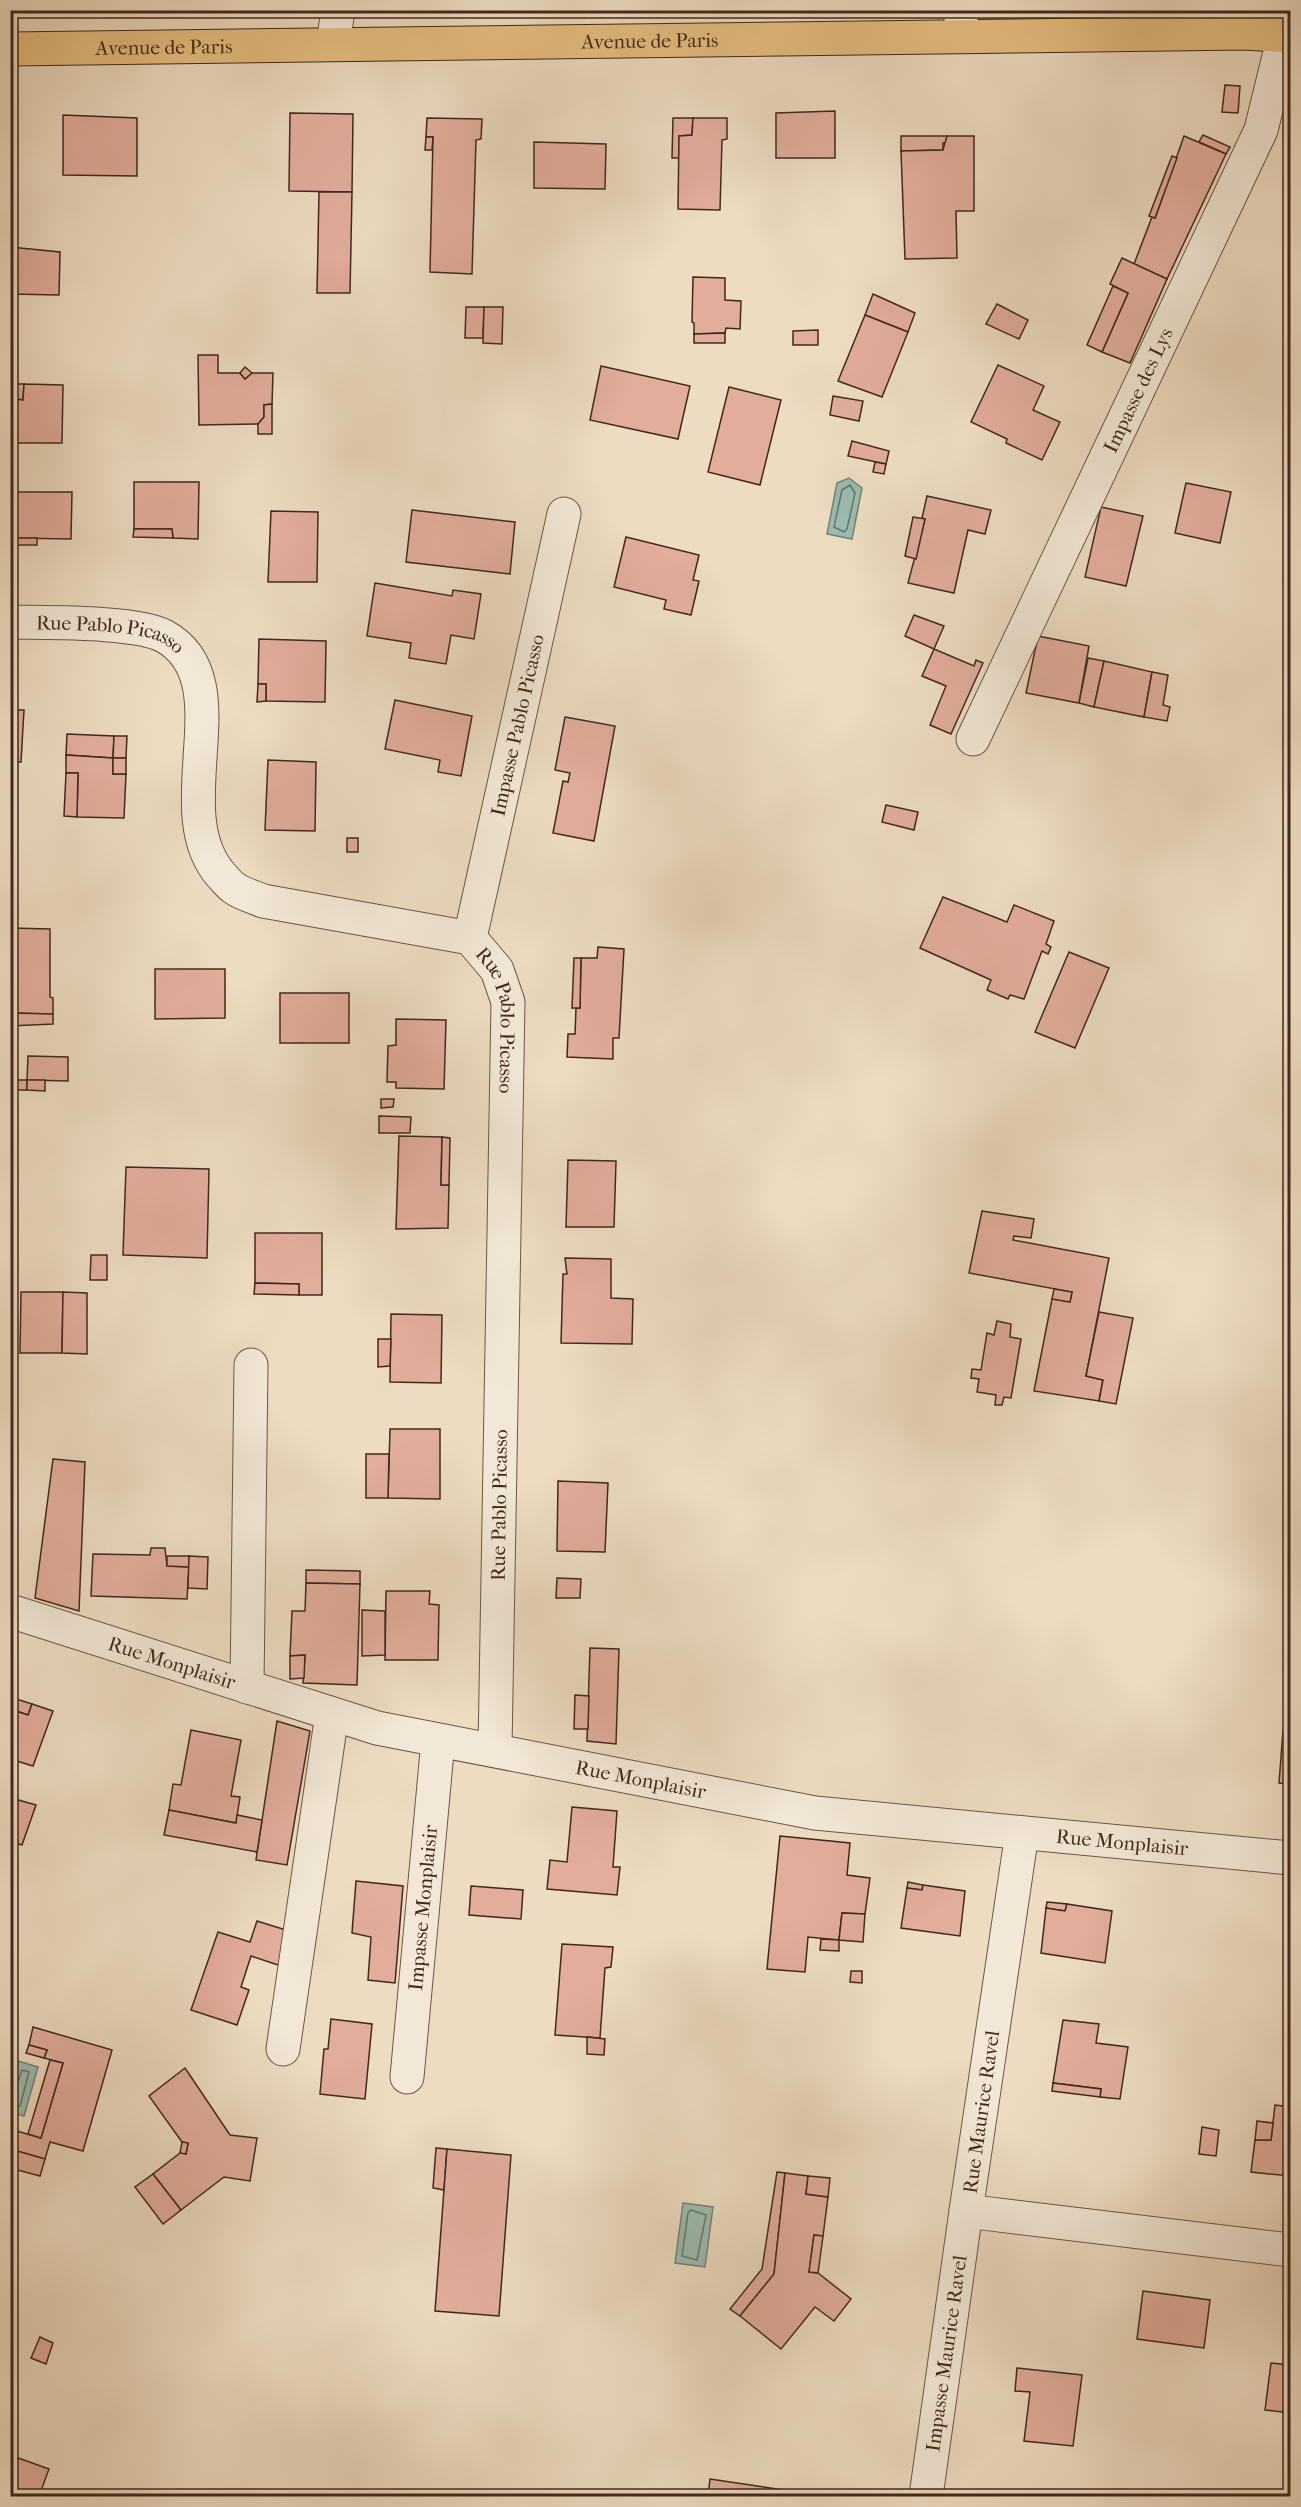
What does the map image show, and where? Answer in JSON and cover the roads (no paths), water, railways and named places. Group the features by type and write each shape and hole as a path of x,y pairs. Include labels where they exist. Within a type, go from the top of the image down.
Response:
{"main road":[{"name":"Avenue de Paris","path":"10,49 333,44 961,23 1245,33 1286,28"}],"street":[{"path":"333,44 338,10"},
{"name":"Impasse des Lys","path":"973,738 1261,130 1286,28"},
{"name":"Impasse Pablo Picasso","path":"470,938 564,514"},
{"name":"Rue Pablo Picasso","path":"10,622 133,628 164,636 188,657 202,689 198,825 209,861 232,888 263,901 470,938 497,970 508,1002 495,1749"},
{"path":"247,1687 251,1365"},
{"name":"Rue Monplaisir","path":"10,1611 377,1728 438,1741 495,1749 814,1814 1290,1858"},
{"path":"283,2049 332,1714"},
{"name":"Impasse Monplaisir","path":"407,2076 438,1741"},
{"name":"Rue Maurice Ravel","path":"1022,1833 966,2211 1290,2250"},
{"name":"Impasse Maurice Ravel","path":"926,2496 966,2211"}],"water":[{"path":"849,478 862,488 852,539 827,534 837,483"},
{"path":"18,2061 38,2067 24,2116 11,2112 11,2087"},
{"path":"683,2203 713,2207 705,2267 675,2263"}]}
